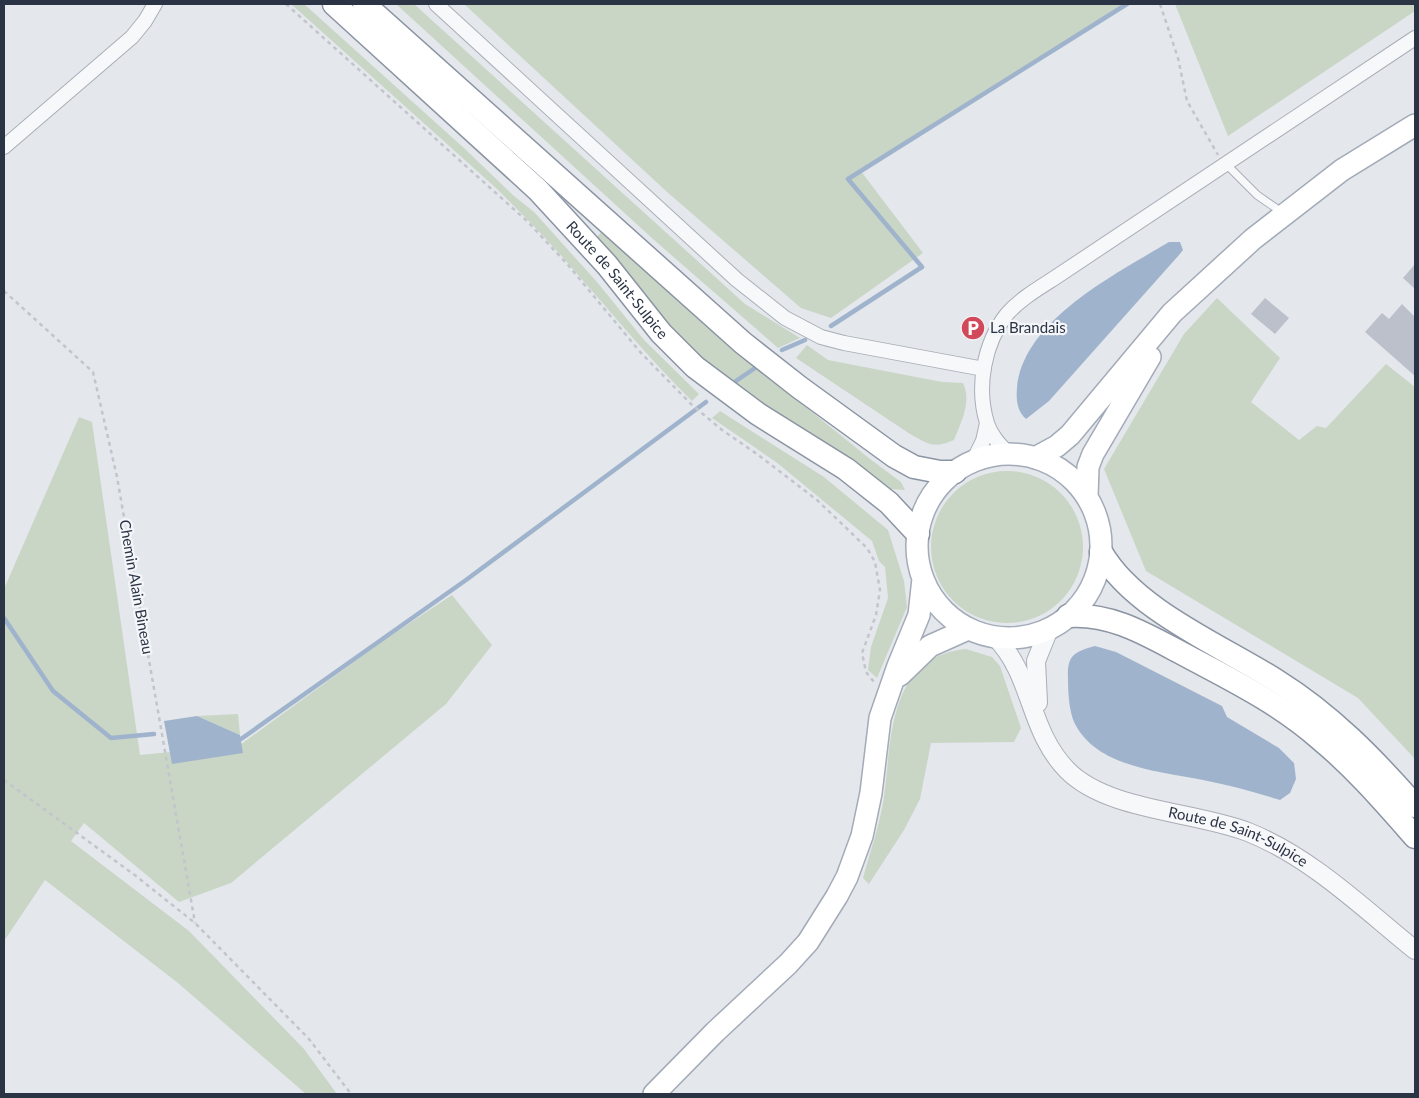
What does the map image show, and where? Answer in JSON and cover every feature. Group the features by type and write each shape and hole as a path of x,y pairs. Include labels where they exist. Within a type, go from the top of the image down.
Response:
{"highway":[{"name":"Route de Saint-Sulpice","path":"334,4 538,190 607,265 661,333 696,367 758,414 846,469 889,503 918,534"},
{"path":"364,4 699,304 799,387 901,460 914,467 940,472 964,467"},
{"path":"1100,552 1116,574 1148,601 1215,645 1278,681 1332,721 1372,758 1415,806"},
{"path":"1068,616 1098,616 1130,627 1238,682 1271,702 1320,738 1348,765 1415,837"}],"main road":[{"path":"1035,458 1057,446 1070,435 1172,313 1284,214 1342,170 1415,125"},
{"path":"1087,497 1088,467 1099,440 1158,344 1219,271"},
{"path":"654,1094 715,1032 788,964 826,916 847,877 862,836 871,793 877,729 898,666 919,615 923,580 918,557 918,534 922,516 930,499 941,484 964,467 991,456 1009,454 1035,458 1064,473 1087,497 1098,524 1100,552 1097,570 1091,587 1081,603 1068,616 1049,629 1023,637 995,637 968,629 941,608 923,580"},
{"path":"891,689 911,662 930,646 968,629"}],"street":[{"path":"4,147 132,36 156,4"},
{"path":"436,4 768,306 801,328 821,337 984,369"},
{"path":"964,467 983,441 987,422 983,385 984,369 989,347 998,327 1018,304 1415,38"},
{"path":"987,422 994,436 1009,454"},
{"name":"Route de Saint-Sulpice","path":"1049,629 1036,661 1036,683 1040,718 1050,747"},
{"name":"Route de Saint-Sulpice","path":"995,637 1015,662 1036,722 1050,747 1067,770 1091,787 1131,803 1208,819 1248,832 1280,846 1319,873 1415,950"}],"lane":[{"path":"1227,165 1257,195 1284,214"}],"path":[{"path":"286,4 528,222 568,265 641,353 691,404 703,415 791,479 841,521 867,548 876,562 880,590 876,615 862,653 863,663 873,681 891,689"},
{"path":"1160,4 1178,58 1188,101 1214,150 1227,165"},
{"name":"Chemin Alain Bineau","path":"4,291 94,372 117,477 195,923"},
{"path":"4,780 136,876 195,923 309,1039 351,1094"}],"green space":[{"path":"291,4 304,4 465,149 514,196 534,212 597,282 644,340 699,394 692,401 646,352 554,247 496,188"},
{"path":"396,4 414,4 745,304 800,338 778,348 653,239"},
{"path":"464,4 1125,4 860,170 923,253 831,318 801,308 666,191"},
{"path":"1175,4 1415,4 1415,11 1228,136"},
{"path":"603,230 776,383 901,482 905,490 890,489 754,399 711,365 665,320 597,237"},
{"path":"1217,298 1280,358 1251,402 1299,440 1317,426 1326,428 1386,364 1415,387 1415,759 1358,698 1146,571 1104,469 1184,334"},
{"path":"807,345 828,360 942,382 963,383 966,405 954,440 936,445 910,434 796,358"},
{"path":"720,411 824,477 888,530 904,581 907,607 877,678 868,670 871,647 888,598 885,567 879,561 872,541 776,462 712,418"},
{"path":"79,417 92,422 140,755 240,745 384,640 452,595 492,645 446,704 231,883 179,902 84,823 71,841 189,931 304,1049 337,1094 306,1094 178,983 45,880 4,941 4,589"},
{"path":"1007,471 1036,477 1049,484 1060,494 1070,505 1077,518 1083,547 1077,576 1070,589 1060,600 1049,610 1036,617 1007,623 978,617 965,610 954,600 944,589 937,576 931,547 937,518 944,505 954,494 965,484 978,477"},
{"path":"966,649 992,657 1000,666 1021,728 1014,742 931,743 920,799 904,830 869,884 863,878 882,807 889,750 899,704 908,684 921,667 940,655"},
{"path":"238,714 240,735 197,716"}],"water":[{"path":"1169,242 1180,242 1183,250 1049,401 1026,419 1018,405 1017,388 1023,364 1036,341 1054,320 1099,284"},
{"path":"1095,646 1116,652 1222,706 1227,717 1279,748 1294,763 1296,779 1290,793 1280,800 1222,784 1150,770 1114,759 1099,750 1085,739 1075,724 1070,708 1068,690 1070,660 1081,650"},
{"path":"197,716 240,735 243,753 172,764 164,721"}],"building":[{"path":"1415,264 1415,289 1403,278"},
{"path":"1265,298 1289,318 1275,334 1251,314"},
{"path":"1402,304 1415,317 1415,376 1365,332 1382,313 1389,319"}],"waterway":[{"path":"831,326 922,267 848,179 1127,4"},
{"path":"782,350 805,340"},
{"path":"736,381 755,368"},
{"path":"236,739 241,739 466,580 706,402"},
{"path":"4,618 53,691 111,738 154,734"}],"place":[{"name":"La Brandais","path":"973,328"}]}
